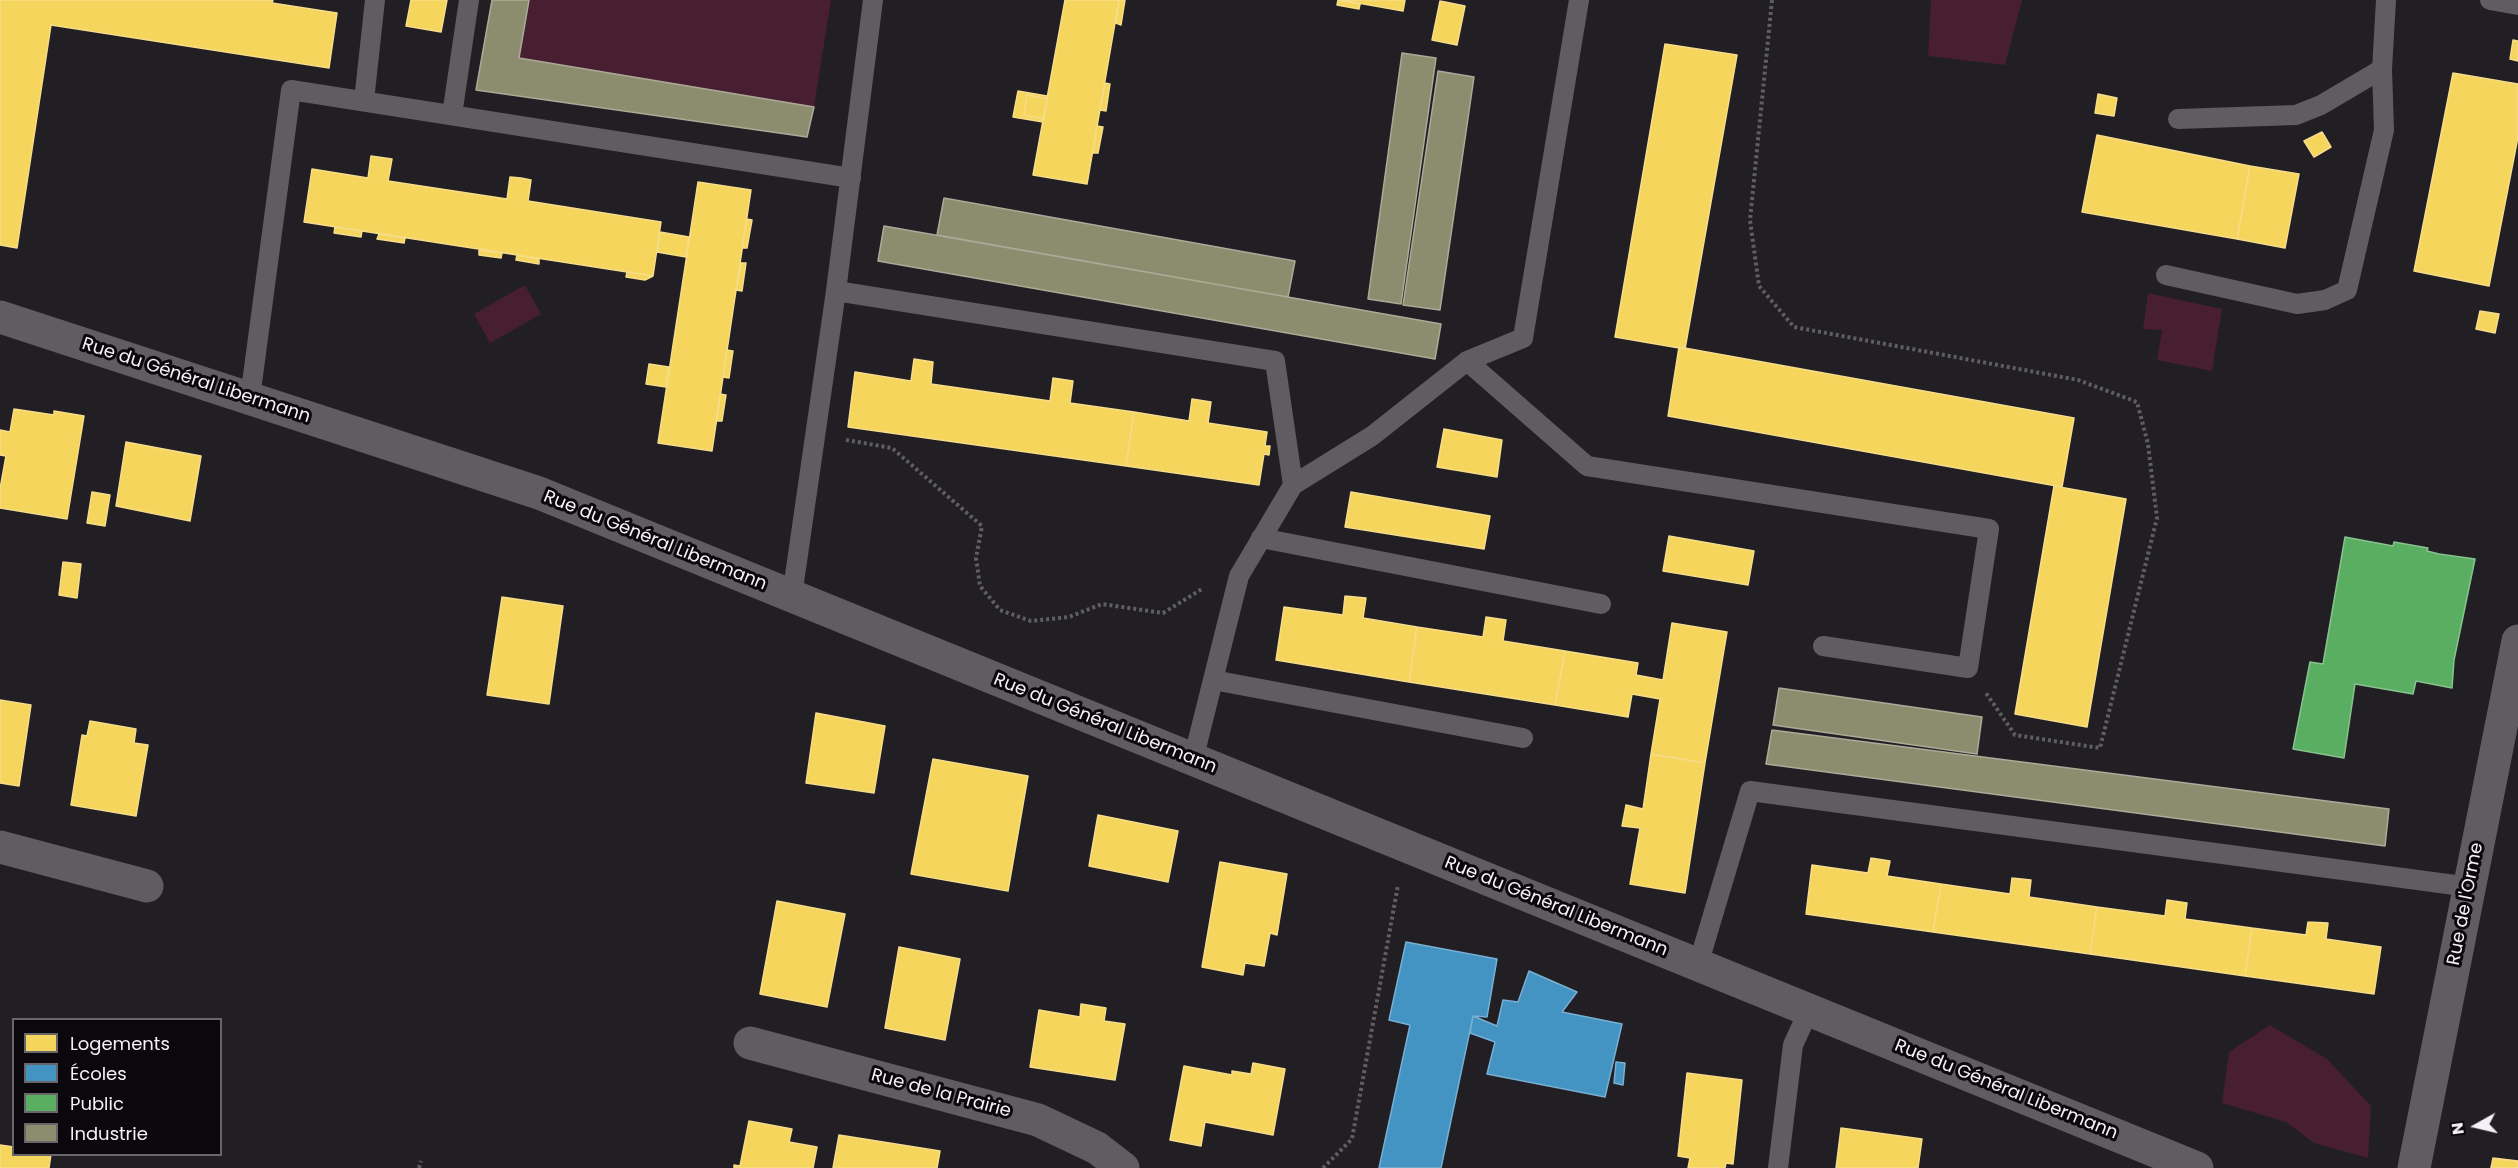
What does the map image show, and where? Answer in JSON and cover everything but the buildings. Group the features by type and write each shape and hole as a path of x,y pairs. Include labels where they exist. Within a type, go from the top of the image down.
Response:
{"street":[{"name":"Rue du Général Libermann","path":"0,317 539,493 2197,1168"},
{"name":"Rue de l'Orme","path":"2414,1168 2518,641"},
{"path":"0,847 147,886"},
{"name":"Rue de la Prairie","path":"750,1043 1038,1120 1096,1149 1123,1168"}],"lane":[{"path":"364,101 375,0"},
{"path":"452,115 469,0"},
{"path":"792,596 836,291 873,0"},
{"path":"1192,760 1239,576 1293,485 1372,436 1467,361 1523,338 1579,0"},
{"path":"2166,275 2297,304 2325,300 2347,290 2384,130 2382,69 2386,0"},
{"path":"2490,0 2518,5"},
{"path":"2178,119 2296,115 2321,105 2382,69"},
{"path":"250,399 291,90 851,178"},
{"path":"836,291 1275,361 1293,485"},
{"path":"1467,361 1587,466 1989,529 1968,668 1823,646"},
{"path":"1262,538 1601,604"},
{"path":"1213,680 1523,738"},
{"path":"1698,965 1750,792 2470,887"},
{"path":"1778,1168 1793,1045 1809,1010"}],"path":[{"path":"1772,0 1750,220 1759,285 1794,327 2078,380 2137,402 2148,444 2157,518 2100,748 2015,735 1968,668"},
{"path":"815,434 892,448 982,526 976,558 980,586 1000,610 1030,621 1069,617 1102,604 1163,613 1203,588 1233,600"},
{"path":"1323,1168 1352,1139 1405,846"},
{"path":"419,1168 422,1161"}],"shaded area":[{"path":"529,0 831,0 814,107 519,58"},
{"path":"1931,0 2022,0 2005,65 1928,56"},
{"path":"525,285 541,314 490,343 474,314"},
{"path":"2148,293 2222,309 2212,371 2157,360 2162,330 2143,329"},
{"path":"2270,1025 2327,1059 2371,1106 2368,1158 2314,1143 2286,1122 2222,1103 2229,1052"}]}
